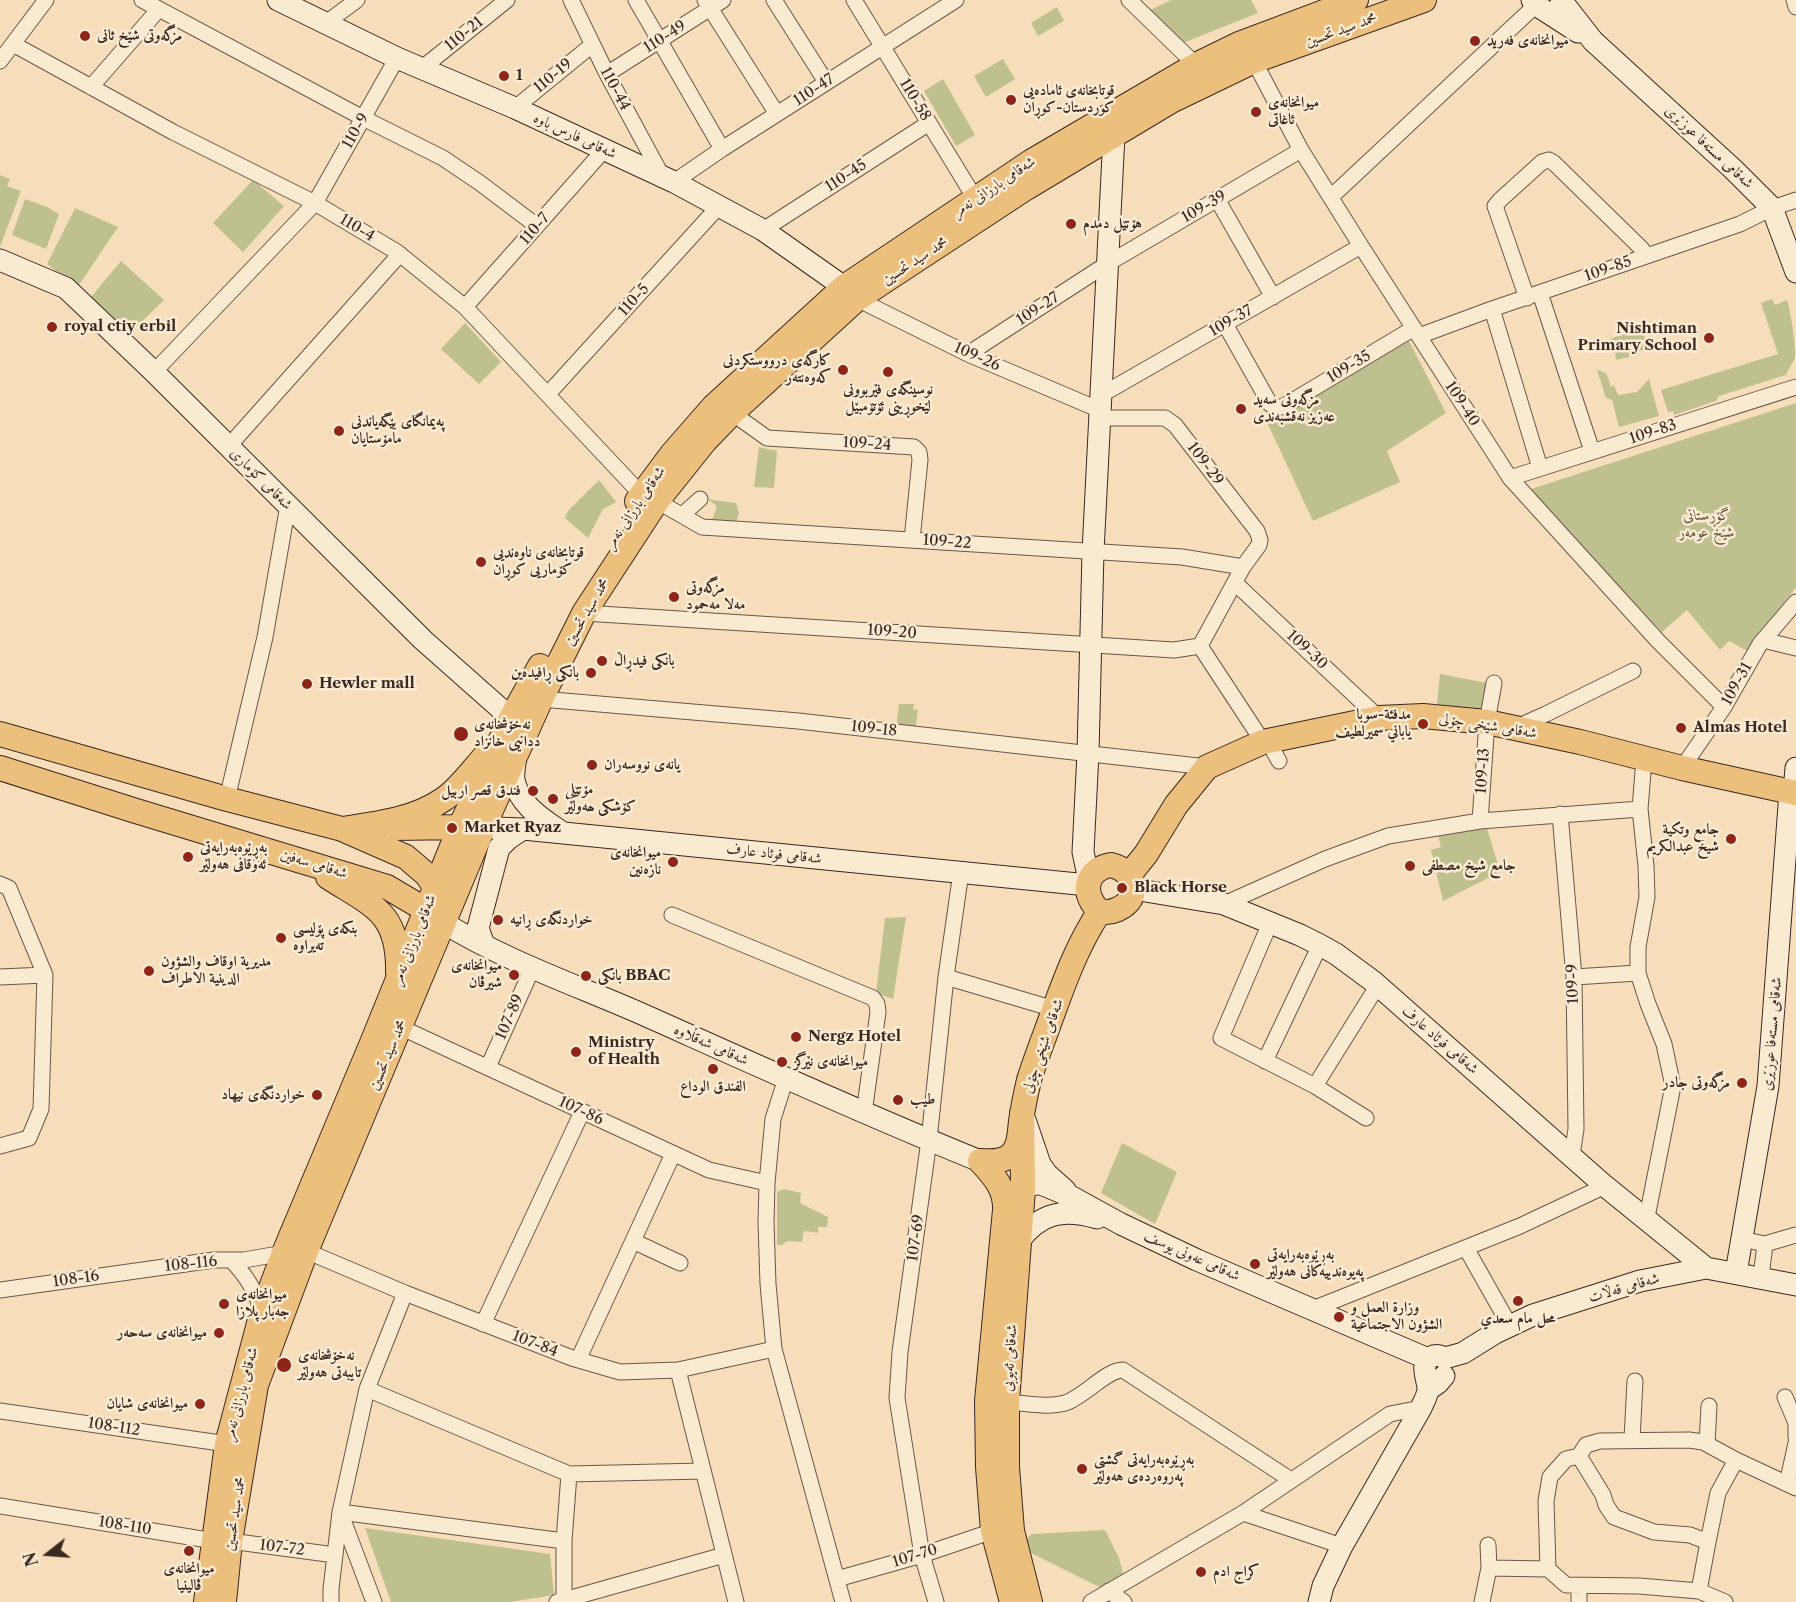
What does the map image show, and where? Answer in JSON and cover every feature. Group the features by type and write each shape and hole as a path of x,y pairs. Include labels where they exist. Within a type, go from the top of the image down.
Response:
{"main road":[{"name":"شەقامی فارس باوە","path":"278,0 397,58 514,108 720,205 763,230 850,293"},
{"name":"شەقامی بارزانی نەمر","path":"509,737 602,558 649,497 672,454 714,406 850,293 1032,161 1196,65 1239,44 1356,0"},
{"name":"محمد سید تحسین","path":"224,1602 222,1541 256,1385 295,1252 400,1027 435,917 472,835 509,737 541,699 584,613 649,497 850,293 1171,101 1254,61 1424,0"},
{"name":"شەقامی مستەفا عوزێری","path":"1561,0 1593,41"},
{"name":"شەقامی مستەفا عوزێری","path":"1534,3 1593,41 1734,169 1772,208 1796,272"},
{"path":"1088,882 1092,874 1104,866 1118,867 1131,882 1131,897 1125,905 1113,911 1096,909 1089,896 1083,852 1093,552 1114,135"},
{"name":"شەقامی کۆماری","path":"0,260 66,288 154,372 423,640 509,737"},
{"name":"شەقامی شێخی چۆلی","path":"1131,882 1176,806 1207,767 1379,718 1423,716 1487,722 1793,793"},
{"path":"0,734 227,800 342,830 406,857 427,875 439,896 435,917"},
{"path":"342,830 388,822 422,812 445,798 509,737"},
{"path":"509,737 514,779 525,802 533,811 563,833"},
{"name":"شەقامی سەفین","path":"0,768 387,887 435,917"},
{"name":"شەقامی مستەفا عوزێری","path":"1736,1274 1768,1086 1796,768"},
{"path":"483,945 478,928 499,849 508,839 523,829"},
{"name":"شەقامی فوئاد عارف","path":"472,835 523,829 961,872 1088,882"},
{"path":"342,830 472,835 460,870 449,881 419,890 387,887"},
{"path":"304,861 372,905 389,923 398,953 398,980"},
{"name":"شەقامی فوئاد عارف","path":"1131,882 1224,904 1336,954 1378,985 1605,1186 1706,1268"},
{"name":"شەقامی شێخی چۆلی","path":"980,1161 1005,1159 1017,1146 1030,1079 1028,1062 1054,1009 1081,942 1100,911"},
{"name":"شەقامی بارزانی نەمر","path":"206,1602 222,1541 227,1444 262,1312 295,1252 398,980 435,917"},
{"name":"شەقامی شەقڵاوە","path":"435,917 483,945 864,1113 929,1140 951,1142 980,1161"},
{"name":"شەقامی ئەیوبی","path":"1022,1113 1023,1189 1007,1402 1007,1467 1012,1531 1030,1602"},
{"name":"شەقامی عەونی یوسف","path":"1022,1113 1040,1164 1047,1174 1072,1197"},
{"name":"شەقامی ئەیوبی","path":"980,1161 999,1182 1005,1198 987,1401 988,1467 993,1531 1012,1602"},
{"name":"شەقامی عەونی یوسف","path":"1023,1189 1041,1184 1072,1197 1121,1224 1197,1260 1312,1309 1438,1374"},
{"path":"1005,1210 1012,1196 1023,1189"},
{"name":"شەقامی عەونی یوسف","path":"1019,1241 1037,1222 1062,1213 1075,1213 1121,1224"},
{"name":"شەقامی قەڵات","path":"1438,1374 1510,1326 1533,1315 1640,1281 1706,1268 1796,1285"},
{"path":"1320,1602 1323,1586 1342,1546 1438,1374"}],"street":[{"path":"0,61 46,0"},
{"path":"142,0 443,158 537,226"},
{"path":"326,23 357,0"},
{"name":"110-21","path":"421,69 507,0"},
{"name":"110-44","path":"571,0 607,74 668,179"},
{"path":"636,0 722,149"},
{"path":"774,0 826,82"},
{"name":"110-58","path":"854,0 976,200"},
{"name":"110-47","path":"668,179 722,149 956,0"},
{"path":"1130,0 1196,65"},
{"path":"1794,0 1796,7"},
{"path":"713,3 777,114"},
{"name":"110-49","path":"607,74 713,3"},
{"path":"1331,197 1534,3"},
{"path":"91,87 159,9"},
{"name":"110-4","path":"13,44 181,136 315,203 400,254 465,307 649,497"},
{"name":"110-19","path":"514,108 592,45"},
{"name":"110-9","path":"154,372 315,203 397,58"},
{"name":"109-40","path":"1254,61 1301,150 1510,478 1658,641 1724,707"},
{"name":"110-45","path":"763,230 929,123"},
{"name":"110-7","path":"465,307 604,150"},
{"name":"109-39","path":"1107,264 1301,150"},
{"path":"1592,451 1534,295 1495,206 1542,162 1549,159 1642,249 1644,256"},
{"path":"1217,199 1273,297"},
{"name":"109-85","path":"1416,332 1534,295 1740,224 1772,208 1796,200"},
{"name":"110-5","path":"548,394 720,205"},
{"name":"109-37","path":"1100,408 1225,324 1361,246"},
{"path":"228,447 400,254"},
{"name":"109-27","path":"968,354 1107,264"},
{"name":"109-26","path":"850,293 968,354 1100,408"},
{"path":"1492,309 1540,468"},
{"name":"109-35","path":"1225,324 1270,404 1277,408 1416,332"},
{"name":"109-83","path":"1510,478 1796,387"},
{"name":"109-29","path":"1100,408 1165,418 1175,425 1257,531 1259,545 1243,567 1200,646"},
{"name":"109-24","path":"732,413 767,438 914,447 919,452 920,460 912,540"},
{"name":"109-22","path":"649,497 702,527 1182,557 1243,567"},
{"path":"682,515 700,499"},
{"path":"227,800 265,637 288,505"},
{"name":"109-30","path":"1235,583 1379,718"},
{"name":"109-31","path":"1682,768 1724,707 1763,640 1796,602"},
{"name":"109-20","path":"584,613 1174,650 1200,646"},
{"path":"1763,640 1796,648"},
{"path":"1200,646 1270,748"},
{"path":"1514,728 1633,671"},
{"name":"109-13","path":"1480,820 1487,722 1494,683"},
{"name":"109-18","path":"541,699 786,719 1207,767"},
{"path":"1644,759 1640,809 1647,897 1640,937 1638,974 1664,1044 1673,1086 1648,1212"},
{"path":"1224,904 1325,859 1388,836 1480,820 1640,809"},
{"name":"109-9","path":"1560,814 1574,977 1576,1129 1572,1155"},
{"name":"107-69","path":"936,1602 922,1555 897,1398 900,1352 929,1140 946,977 961,872"},
{"path":"0,884 9,888 45,975 41,1109 29,1137 0,1146"},
{"path":"672,915 873,998 878,1012 864,1113"},
{"path":"1270,923 1221,1038 1315,1086 1366,1118"},
{"path":"1265,1061 1320,945"},
{"name":"107-89","path":"488,1067 533,967"},
{"path":"1574,977 1638,974"},
{"path":"0,977 45,975"},
{"path":"946,977 1054,1009"},
{"path":"1315,1086 1378,985"},
{"name":"107-86","path":"400,1027 709,1170 767,1184"},
{"path":"786,1078 773,1119 765,1223 774,1348 843,1602"},
{"path":"483,1324 582,1112"},
{"path":"578,1360 673,1154"},
{"path":"1312,1309 1520,1226 1605,1186"},
{"path":"1741,1239 1765,1244 1796,1235"},
{"path":"633,1241 680,1263"},
{"path":"1761,1277 1765,1244"},
{"path":"1466,1248 1510,1326"},
{"name":"108-116","path":"152,1268 214,1260 258,1258 295,1252"},
{"name":"107-84","path":"295,1252 578,1360 620,1372 678,1370 774,1348"},
{"name":"108-116","path":"231,1260 246,1276 262,1312"},
{"name":"108-16","path":"0,1290 152,1268"},
{"path":"331,1602 340,1512 367,1389 405,1293"},
{"path":"678,1370 736,1602"},
{"path":"1007,1402 1052,1405 1065,1402 1077,1397 1114,1372 1123,1370 1291,1480"},
{"path":"1091,1602 1243,1513 1390,1414 1438,1374"},
{"path":"1632,1440 1635,1381"},
{"path":"367,1389 569,1474 703,1471"},
{"path":"1785,1397 1796,1424 1796,1437"},
{"path":"1707,1444 1708,1406"},
{"name":"108-112","path":"0,1411 227,1444"},
{"path":"1548,1569 1546,1501 1550,1477 1566,1459 1579,1456 1586,1445 1632,1440 1689,1440 1707,1444 1792,1486 1796,1443"},
{"path":"1579,1456 1614,1517 1654,1532 1690,1535 1708,1542"},
{"path":"1699,1591 1718,1493 1736,1460"},
{"path":"569,1474 561,1601 724,1555"},
{"name":"108-110","path":"0,1506 222,1541"},
{"path":"340,1512 564,1541"},
{"path":"340,1512 374,1602"},
{"path":"1243,1513 1342,1546"},
{"name":"107-70","path":"837,1579 922,1555 993,1531"},
{"name":"107-72","path":"222,1541 334,1555"},
{"path":"1482,1602 1489,1568 1488,1545"},
{"path":"1489,1568 1548,1569 1566,1585 1639,1586 1699,1591 1725,1602"},
{"path":"1579,1586 1579,1602"},
{"path":"1109,1591 1124,1602"}],"green space":[{"path":"1171,0 1251,0 1258,13 1183,43 1150,10"},
{"path":"1057,7 1064,21 1038,36 1031,23"},
{"path":"1003,59 1015,79 986,97 974,76"},
{"path":"943,79 975,135 956,146 924,91"},
{"path":"0,175 10,179 7,186 21,191 0,247"},
{"path":"253,180 284,206 243,252 213,223"},
{"path":"25,199 59,214 46,249 12,235"},
{"path":"75,208 118,227 77,288 47,264"},
{"path":"121,261 164,300 130,333 91,297"},
{"path":"1772,299 1775,305 1787,300 1792,321 1795,358 1786,375 1719,396 1716,401 1674,415 1673,411 1668,412 1661,390 1778,354 1761,303"},
{"path":"465,323 501,362 479,384 441,349"},
{"path":"1642,328 1648,348 1616,360 1615,353 1622,350 1620,344 1612,344 1610,339"},
{"path":"1408,339 1446,413 1387,451 1400,482 1313,521 1266,420"},
{"path":"1597,370 1607,375 1611,387 1614,385 1618,395 1637,392 1649,379 1659,416 1619,427 1612,400 1606,398"},
{"name":"گۆڕستانی شێخ عومەر","path":"1796,403 1796,587 1749,652 1729,641 1720,650 1687,610 1662,632 1528,490"},
{"path":"759,447 777,451 774,488 754,487"},
{"path":"599,480 616,502 603,509 588,538 565,518 568,511"},
{"path":"707,499 736,503 739,513 736,523 711,523 717,506"},
{"path":"1440,674 1487,683 1489,712 1437,704"},
{"path":"899,704 914,704 913,710 918,709 915,730 896,728"},
{"path":"1487,828 1500,872 1443,901 1431,850 1441,847 1438,835"},
{"path":"906,917 893,999 876,993 885,918"},
{"path":"1122,1143 1177,1172 1155,1224 1101,1193"},
{"path":"784,1189 801,1193 800,1203 828,1217 827,1227 818,1227 818,1233 804,1231 802,1242 787,1241 782,1245 777,1245 777,1192"},
{"path":"365,1528 550,1554 554,1595 510,1602 391,1602"},
{"path":"1105,1530 1119,1558 1124,1577 1103,1589 1029,1552 1026,1539 1032,1534"}],"place":[{"name":"مزگەوتی شێخ ثانی","path":"85,36"},
{"name":"میوانخانەی فەرید","path":"1475,41"},
{"name":"1","path":"504,76"},
{"name":"قوتابخانەی ئامادەیی کوردستان-کوڕان","path":"1011,100"},
{"name":"میوانخانەی ئاغاتی","path":"1256,112"},
{"name":"هۆتێل دمدم","path":"1071,224"},
{"name":"royal ctiy erbil","path":"52,327"},
{"name":"Nishtiman Primary School","path":"1709,338"},
{"name":"کارگەی درووستکردنی کەوەنتەر","path":"843,370"},
{"name":"نوسینگەی فێربوونی لێخوڕینی ئۆتۆمبێل","path":"888,372"},
{"name":"مزگەوتی سەید عەزیز نەقشبەندی","path":"1241,409"},
{"name":"پەیمانگای پێگەیاندنی مامۆستایان","path":"339,431"},
{"name":"قوتابخانەی ناوەندیی کۆماریی کوڕان","path":"481,562"},
{"name":"مزگەوتی مەلا مەحمود","path":"674,597"},
{"name":"بانکی فیدڕاڵ","path":"602,661"},
{"name":"بانكی ڕافیدەین","path":"591,673"},
{"name":"Hewler mall","path":"307,684"},
{"name":"مدفئة-سوبا ياباني سميرلطيف","path":"1423,724"},
{"name":"Almas Hotel","path":"1681,728"},
{"name":"نەخۆشخانەی ددانیی خانزاد","path":"461,734"},
{"name":"یانەی نووسەران","path":"592,765"},
{"name":"فندق قصر اربيل","path":"533,791"},
{"name":"مۆتێلی کۆشکی ھەولێر","path":"553,799"},
{"name":"Market Ryaz","path":"452,828"},
{"name":"جامع وتكية شيخ عبدالكريم","path":"1731,839"},
{"name":"بەڕێوەبەرایەتی ئەوقافی هەولێر","path":"188,857"},
{"name":"میوانخانەی نازەنین","path":"673,862"},
{"name":"جامع شيخ مصطفى","path":"1410,866"},
{"name":"Black Horse","path":"1122,888"},
{"name":"خواردنگەی ڕانیە","path":"498,920"},
{"name":"بنکەی پۆلیسی تەیراوە","path":"281,938"},
{"name":"مديرية اوقاف والشؤون الدينية الاطراف","path":"149,971"},
{"name":"میوانخانەی شیرڤان","path":"514,975"},
{"name":"بانکی BBAC","path":"586,976"},
{"name":"Nergz Hotel","path":"796,1037"},
{"name":"Ministry of Health","path":"576,1052"},
{"name":"میوانخانەی نێرگز","path":"782,1062"},
{"name":"الفندق الوداع","path":"713,1069"},
{"name":"مزگەوتی جادر","path":"1742,1083"},
{"name":"خواردنگەی نیھاد","path":"317,1095"},
{"name":"طيب","path":"898,1100"},
{"name":"بەڕێوەبەرایەتی پەیوەندییەکانی هەولێر","path":"1255,1264"},
{"name":"محل مام سعدي","path":"1518,1301"},
{"name":"میوانخانەی جەبار پلازا","path":"224,1304"},
{"name":"وزارة العمل و الشؤون الاجتماعية","path":"1339,1317"},
{"name":"میوانخانەی سەحەر","path":"219,1333"},
{"name":"نەخۆشخانەی تایبەتی هەولێر","path":"284,1365"},
{"name":"میوانخانەی شایان","path":"200,1404"},
{"name":"بەڕێوەبەرایەتی گشتی پەروەردەی هەولێر","path":"1082,1469"},
{"name":"میوانخانەی ڤالینیا","path":"189,1551"},
{"name":"كراج ادم","path":"1201,1572"}]}
